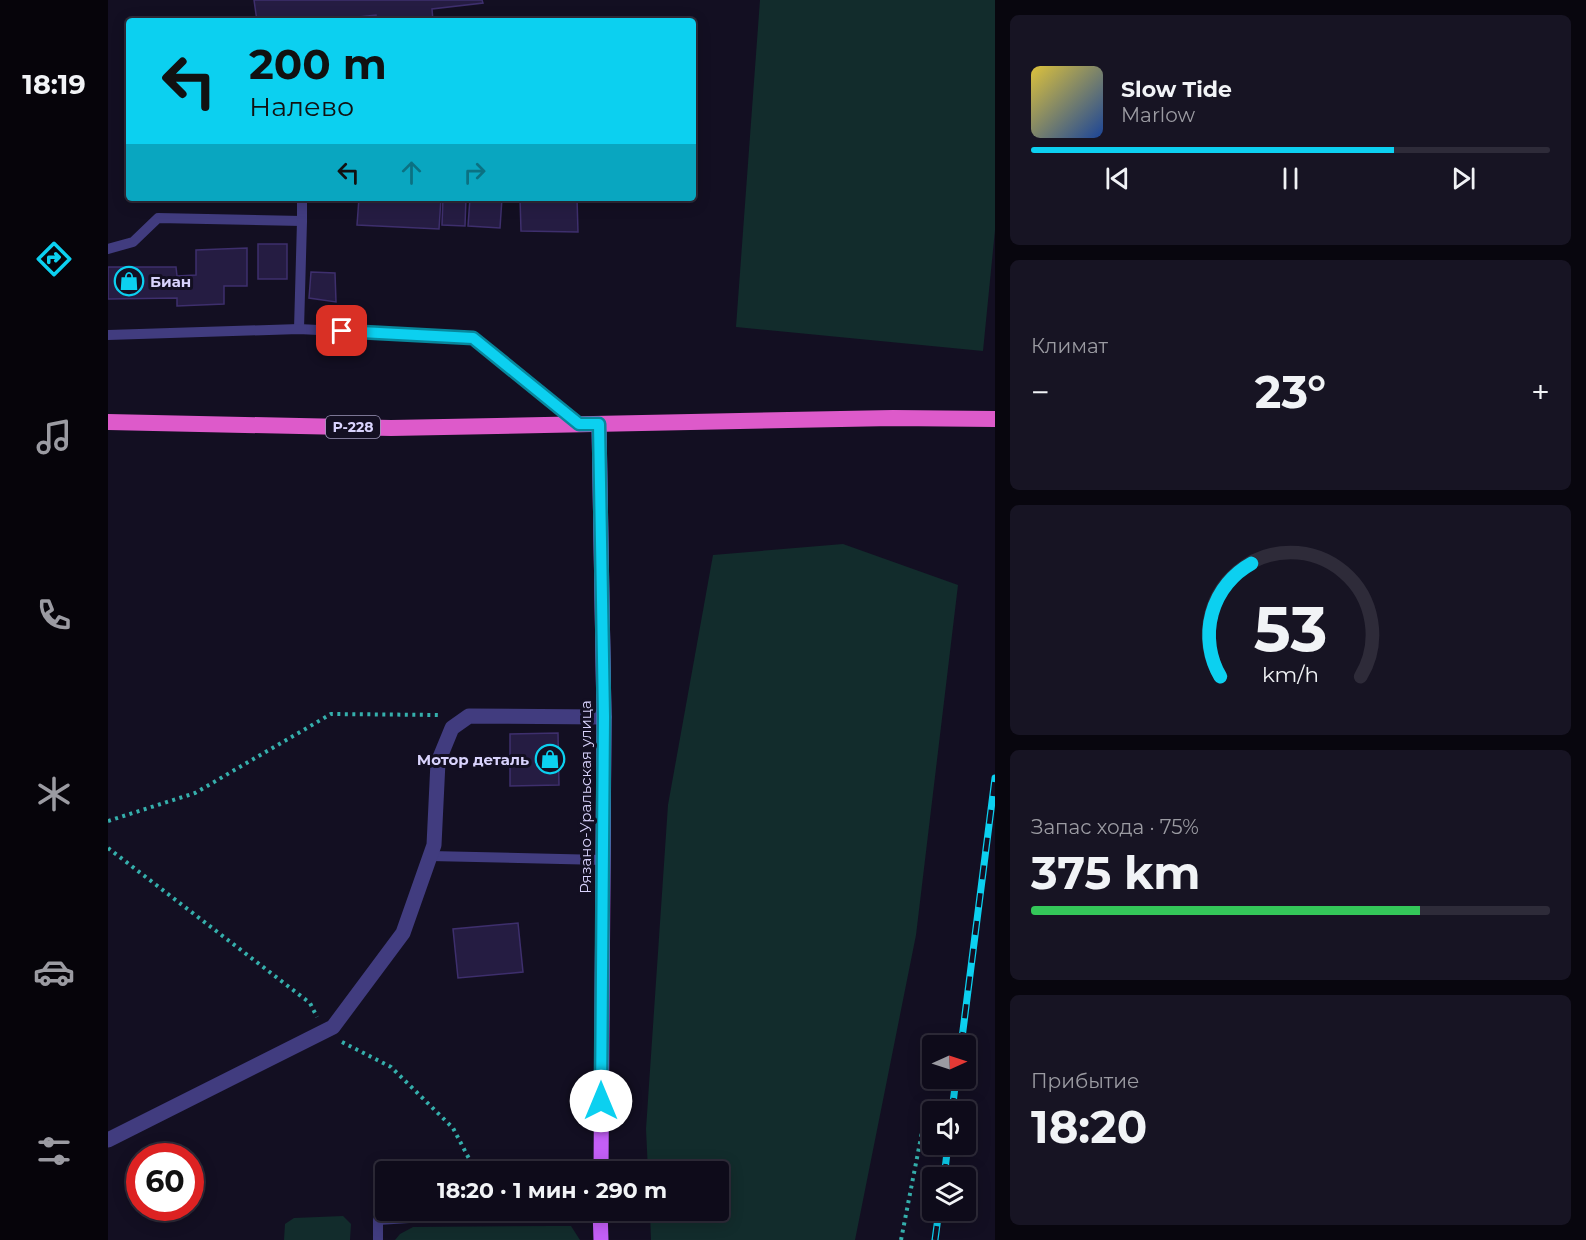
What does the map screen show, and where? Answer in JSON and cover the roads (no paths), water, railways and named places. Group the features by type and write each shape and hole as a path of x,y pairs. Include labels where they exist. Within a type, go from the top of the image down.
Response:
{"highway":[{"name":"Р-228","path":"108,422 391,428 893,418 995,419"}],"main road":[{"name":"Рязано-Уральская улица","path":"599,424 604,717 601,1161"},
{"path":"600,1221 601,1240"}],"street":[{"path":"108,1140 333,1027 403,933 434,845 438,762 452,728 469,716 604,717"}],"lane":[{"path":"299,328 303,201"},
{"path":"108,249 133,242 158,218 302,221"},
{"path":"108,335 299,328 473,338 579,424"},
{"path":"430,856 603,860"},
{"path":"378,1221 378,1240"}],"railway":[{"path":"962,1035 995,778"},
{"path":"953,1101 955,1089"},
{"path":"945,1167 947,1155"},
{"path":"935,1240 938,1221"}],"place":[{"name":"Биан","path":"129,281"},
{"name":"Мотор деталь","path":"550,759"}]}
